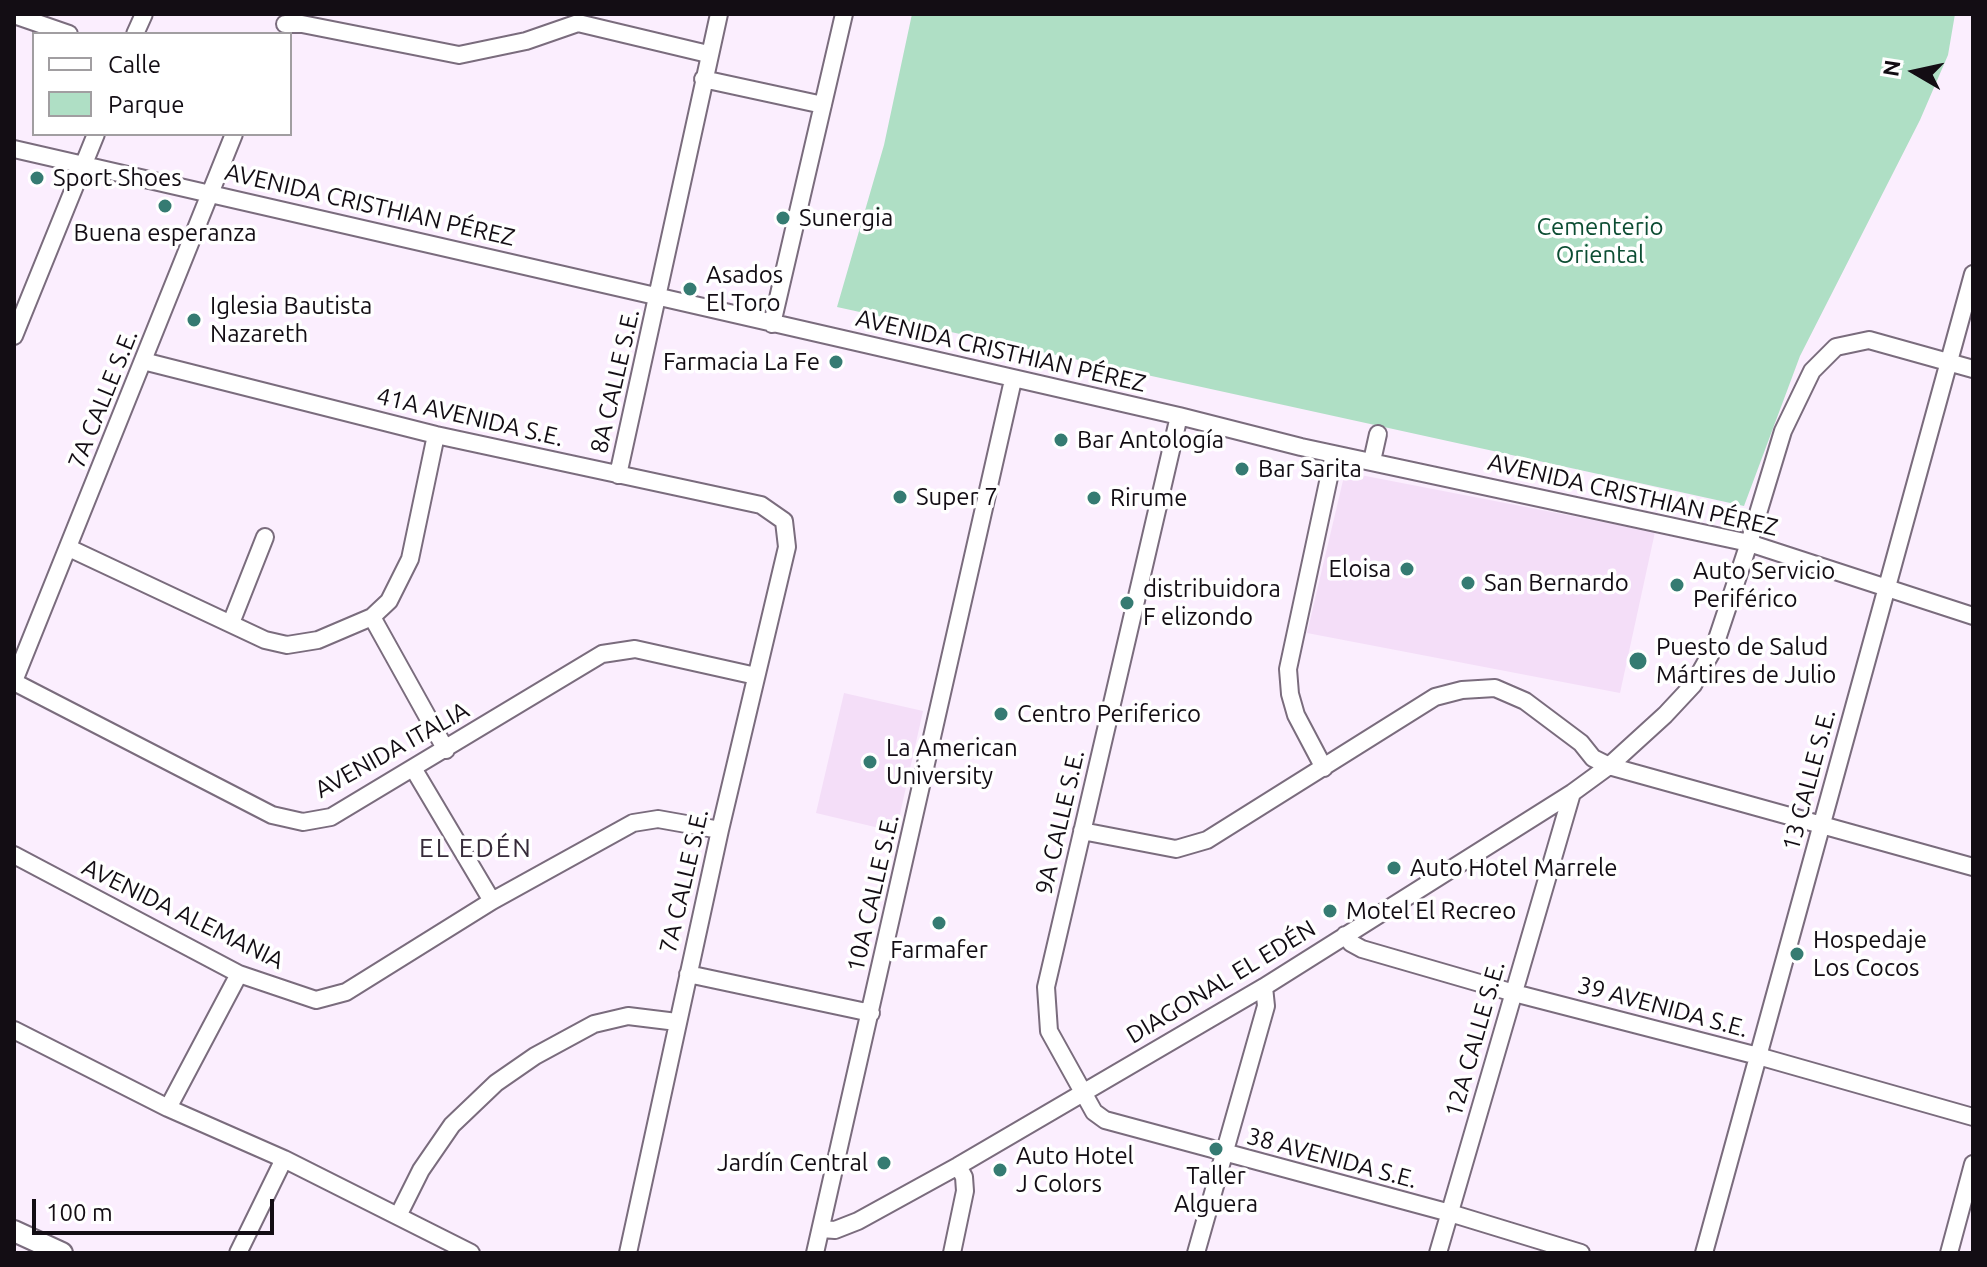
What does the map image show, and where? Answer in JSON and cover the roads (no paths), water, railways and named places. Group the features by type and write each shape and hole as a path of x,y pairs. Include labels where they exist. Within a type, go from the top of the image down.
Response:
{"main road":[{"path":"14,1231 62,1253"}],"street":[{"name":"8A CALLE S.E.","path":"618,475 719,14"},
{"path":"772,324 844,14"},
{"path":"14,15 63,32"},
{"path":"282,24 302,24 459,55 526,41 578,23 708,54"},
{"path":"703,79 823,105"},
{"path":"14,336 95,136"},
{"name":"7A CALLE S.E.","path":"14,682 233,136"},
{"name":"AVENIDA CRISTHIAN PÉREZ","path":"14,149 1334,454 1749,543 1973,616"},
{"name":"13 CALLE S.E.","path":"1704,1253 1973,274"},
{"name":"DIAGONAL EL EDÉN","path":"821,1229 835,1230 848,1226 958,1166 1264,987 1572,793 1609,766 1693,685 1714,648 1783,431 1812,371 1836,347 1869,340 1973,369"},
{"name":"41A AVENIDA S.E.","path":"143,361 436,435 761,505 784,521"},
{"name":"10A CALLE S.E.","path":"821,1229 1013,380"},
{"name":"9A CALLE S.E.","path":"1083,1092 1049,1031 1046,987 1179,416"},
{"path":"1372,461 1378,434"},
{"path":"69,548 265,640 287,645 318,640 372,617 389,601 410,559 436,435"},
{"path":"1324,768 1296,715 1288,669 1334,454"},
{"name":"7A CALLE S.E.","path":"628,1253 720,830 787,547 784,521"},
{"path":"231,623 265,537"},
{"path":"372,617 446,750"},
{"name":"AVENIDA ITALIA","path":"14,682 272,815 303,822 331,817 602,654 635,649 756,676"},
{"path":"1082,831 1176,849 1207,840 1435,697 1462,690 1495,688 1525,701 1581,743 1593,758 1609,766 1973,867"},
{"path":"413,768 492,901"},
{"name":"12A CALLE S.E.","path":"1438,1253 1572,793"},
{"name":"AVENIDA ALEMANIA","path":"14,855 239,974 316,1000 346,992 492,901 633,823 658,819 720,830"},
{"name":"39 AVENIDA S.E.","path":"1345,935 1362,949 1973,1117"},
{"path":"168,1108 239,974"},
{"path":"688,974 871,1013"},
{"path":"1196,1253 1266,1006 1264,987"},
{"path":"398,1216 421,1170 452,1125 496,1083 535,1056 594,1024 628,1016 677,1022"},
{"path":"14,1030 168,1108 284,1159 471,1253"},
{"name":"38 AVENIDA S.E.","path":"1083,1092 1094,1112 1105,1120 1450,1213 1581,1253"},
{"path":"238,1253 284,1159"},
{"path":"1949,1253 1973,1164"},
{"path":"952,1253 965,1191 964,1177 958,1166"},
{"path":"815,1253 821,1229"}],"place":[{"name":"Sport Shoes","path":"37,178"},
{"name":"Buena esperanza","path":"165,206"},
{"name":"Sunergia","path":"783,218"},
{"name":"Asados El Toro","path":"690,289"},
{"name":"Iglesia Bautista Nazareth","path":"194,320"},
{"name":"Farmacia La Fe","path":"836,362"},
{"name":"Bar Antología","path":"1061,440"},
{"name":"Bar Sarita","path":"1242,469"},
{"name":"Super 7","path":"900,497"},
{"name":"Rirume","path":"1094,498"},
{"name":"Eloisa","path":"1407,569"},
{"name":"San Bernardo","path":"1468,583"},
{"name":"Auto Servicio Periférico","path":"1677,585"},
{"name":"distribuidora F elizondo","path":"1127,603"},
{"name":"Puesto de Salud Mártires de Julio","path":"1638,661"},
{"name":"Centro Periferico","path":"1001,714"},
{"name":"La American University","path":"870,762"},
{"name":"Auto Hotel Marrele","path":"1394,868"},
{"name":"Motel El Recreo","path":"1330,911"},
{"name":"Farmafer","path":"939,923"},
{"name":"Hospedaje Los Cocos","path":"1797,954"},
{"name":"Taller Alguera","path":"1216,1149"},
{"name":"Jardín Central","path":"884,1163"},
{"name":"Auto Hotel J Colors","path":"1000,1170"}],"district":[{"name":"EL EDÉN","path":"476,848"}],"park label":[{"name":"Cementerio Oriental","path":"1600,241"}]}
